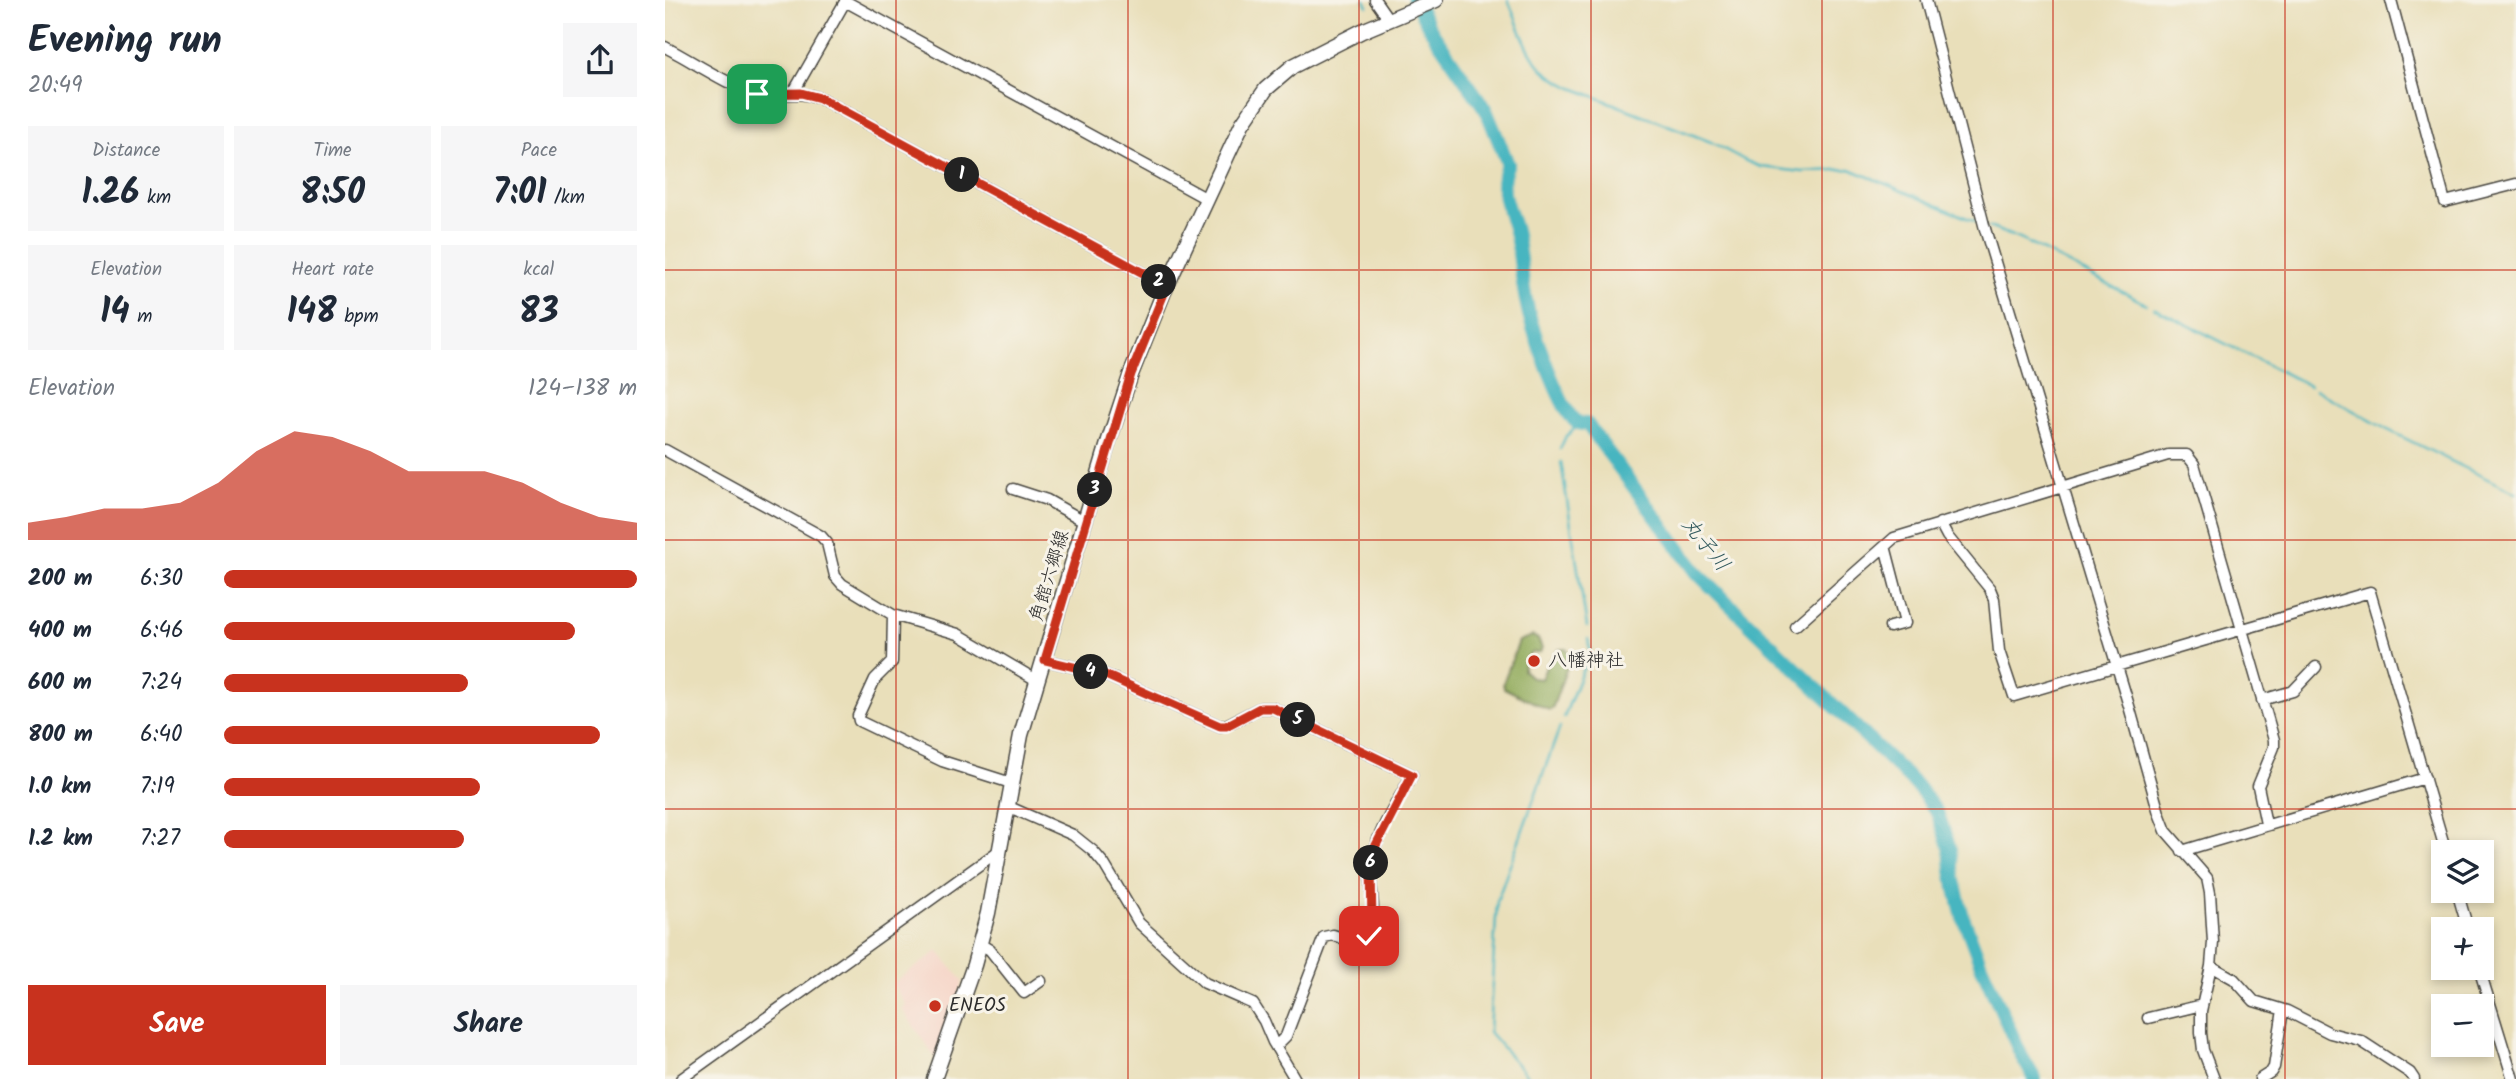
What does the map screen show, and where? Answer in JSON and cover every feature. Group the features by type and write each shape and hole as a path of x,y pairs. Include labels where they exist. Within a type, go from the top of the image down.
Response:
{"main road":[{"name":"角館六郷線","path":"934,1079 980,944 1021,735 1131,374 1207,199 1249,111 1280,76 1305,59 1436,0"}],"street":[{"path":"1375,0 1389,20"},
{"path":"1926,0 1984,223 2159,813 2166,831 2207,878 2213,942 2202,1006 2201,1033 2203,1050 2214,1079"},
{"path":"2391,0 2445,202 2516,184"},
{"path":"793,93 846,1 1207,199"},
{"path":"665,47 747,90 766,94 809,94 820,98 1167,286"},
{"path":"665,450 821,536 827,543 835,576 842,584 893,615 958,634 1038,681"},
{"path":"1795,626 1893,538 2181,453 2191,459 2274,747 2257,786 2266,824"},
{"path":"1013,489 1047,500 1086,522"},
{"path":"1940,523 1947,536 1979,573 1994,599 1999,651 2014,696 2370,592 2443,840"},
{"path":"1885,546 1905,624 1890,628"},
{"path":"893,615 892,662 875,679 858,716 859,721 941,761 1011,783"},
{"path":"1045,660 1103,674 1220,726 1226,726 1260,708 1273,708 1412,775 1373,851 1372,928 1369,936 1354,942 1333,935 1324,937 1286,1036 1276,1046"},
{"path":"2262,700 2294,691 2316,667"},
{"path":"2182,851 2425,778"},
{"path":"1007,806 1073,835 1093,851 1104,864 1139,923 1205,983 1253,1004 1295,1079"},
{"path":"681,1079 1000,850"},
{"path":"980,944 991,950 1024,993 1041,981"},
{"path":"2211,966 2244,987 2254,1001 2283,1010 2330,1034 2372,1046 2410,1073 2414,1079"},
{"path":"2483,980 2513,1079"},
{"path":"2148,1018 2202,1006"},
{"path":"2260,1079 2274,1067 2283,1010"}],"shaded area":[{"path":"938,951 963,981 936,1059 902,1009 906,1005 892,984"}],"green space":[{"path":"1532,636 1538,639 1542,648 1540,652 1531,653 1524,662 1523,670 1532,678 1541,679 1548,663 1559,649 1566,649 1571,656 1552,709 1549,710 1504,688 1503,683 1519,641"}],"waterway":[{"path":"1365,0 1368,6"},
{"name":"丸子川","path":"1414,0 1431,30 1486,110 1508,164 1503,189 1517,240 1527,305 1546,365 1567,411 1576,422 1587,424 1698,574 1916,785 1937,812 1950,849 1953,877 1963,917 1981,965 2022,1057 2035,1079"},
{"path":"1508,0 1527,46 1538,63 1544,70 1573,88 1711,142 1761,167 1803,172 1850,169 1979,223"},
{"path":"1989,227 2022,240 2146,304"},
{"path":"2154,308 2310,386"},
{"path":"2315,389 2386,429 2516,493"},
{"path":"1560,449 1566,436 1579,424"},
{"path":"1561,462 1587,627"},
{"path":"1564,717 1590,651 1588,639"},
{"path":"1530,1079 1489,1032 1497,901 1560,727"}],"place":[{"name":"八幡神社","path":"1534,661"},
{"name":"ENEOS","path":"935,1006"}],"route":[{"path":"757,94 801,93 820,98 1167,286 1131,374 1109,440 1045,660 1103,674 1220,726 1235,722 1260,708 1273,708 1412,775 1373,851 1372,928 1369,936"}]}
